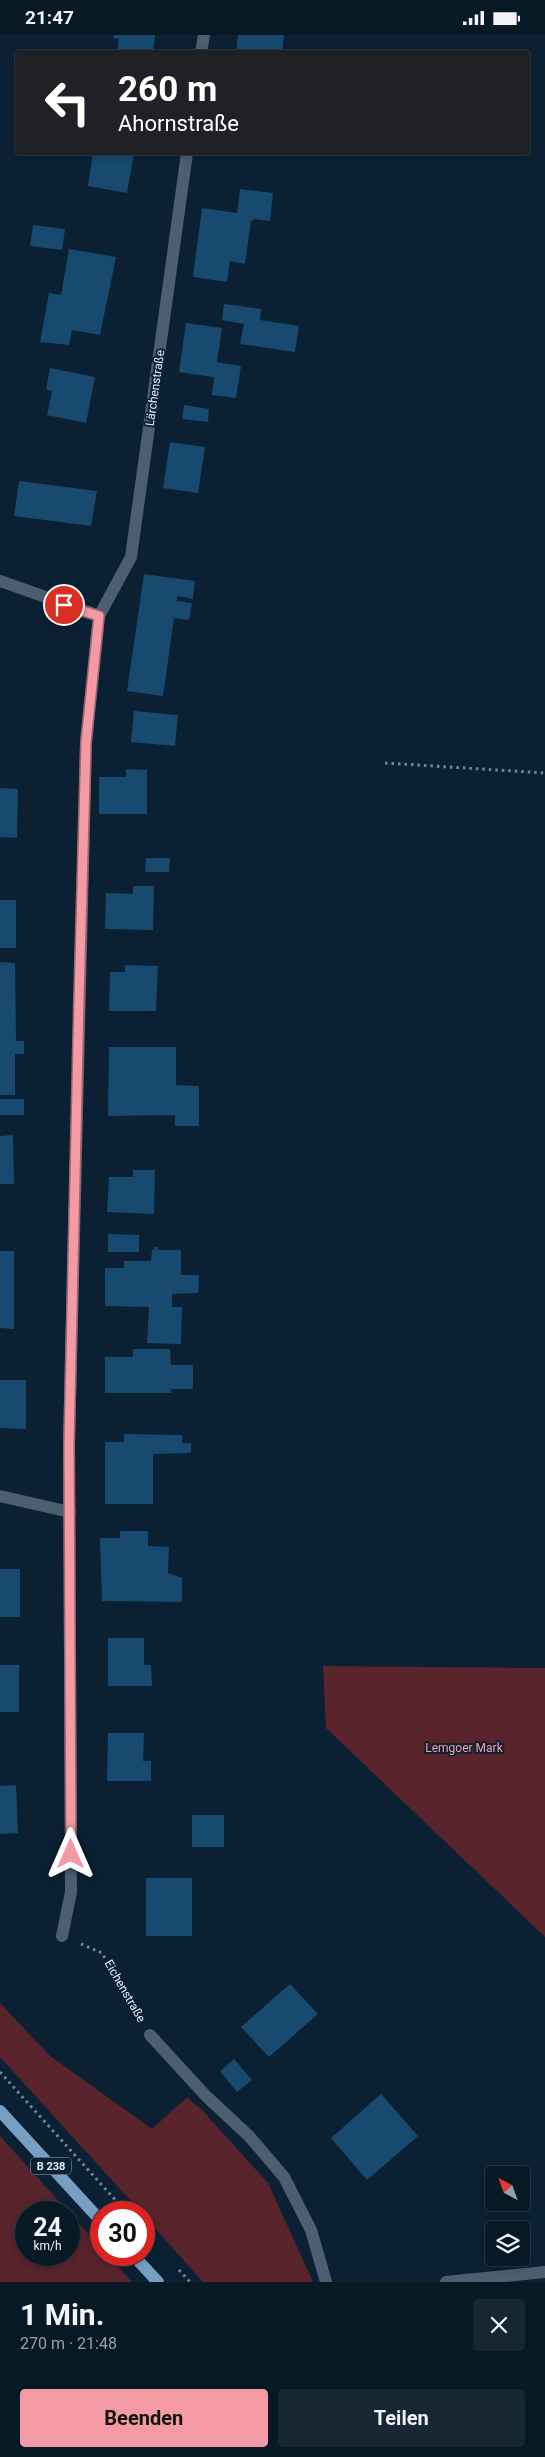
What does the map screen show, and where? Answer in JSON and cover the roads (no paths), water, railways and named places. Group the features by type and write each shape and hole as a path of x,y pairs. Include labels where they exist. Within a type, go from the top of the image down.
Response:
{"main road":[{"name":"B 238","path":"0,2111 90,2209"},
{"path":"143,2266 158,2282"}],"street":[{"path":"202,50 204,35"},
{"name":"Lärchenstraße","path":"99,616 131,557 187,155"},
{"path":"0,581 99,616 86,752 78,1039 70,1512 71,1893 62,1936"},
{"path":"0,1496 70,1512"},
{"name":"Eichenstraße","path":"150,2035 206,2095 249,2137 284,2177 311,2231 326,2282"},
{"path":"446,2282 545,2272"}],"park label":[{"name":"Lemgoer Mark","path":"464,1748"}]}
